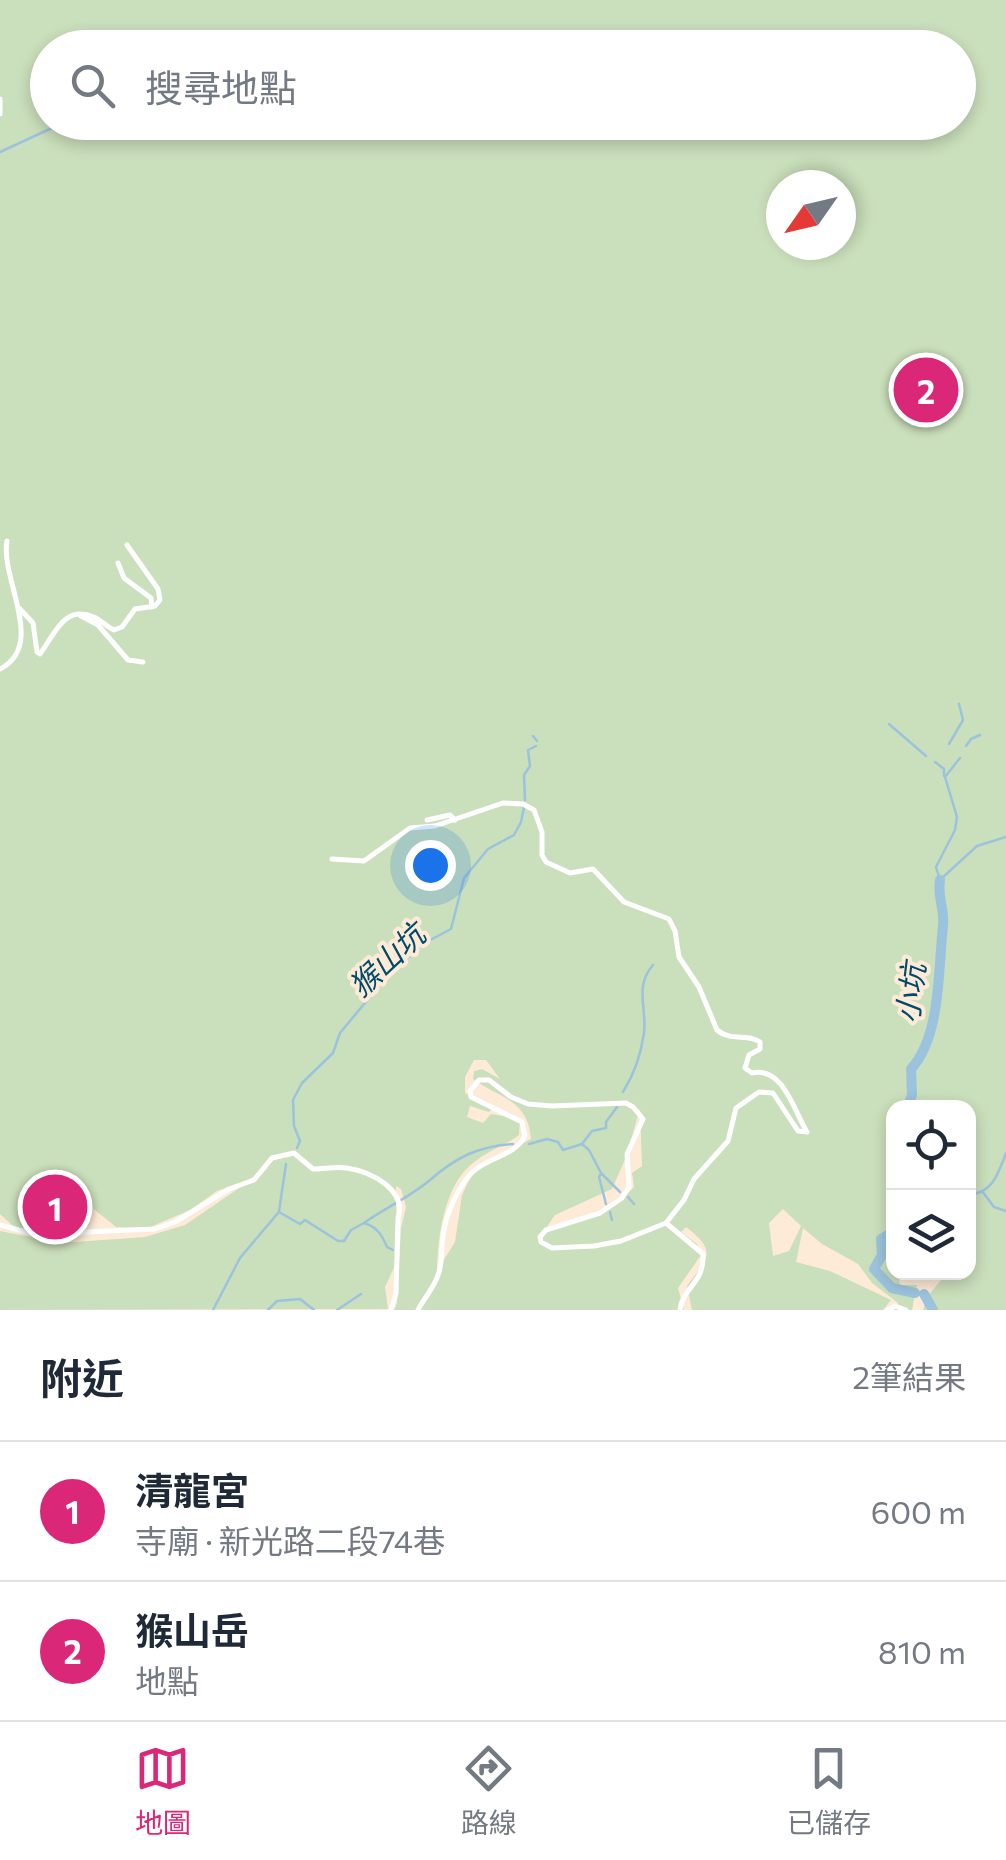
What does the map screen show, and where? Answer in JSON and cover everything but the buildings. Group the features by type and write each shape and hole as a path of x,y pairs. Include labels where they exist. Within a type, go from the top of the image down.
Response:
{"street":[{"path":"0,98 0,114"},
{"path":"7,541 10,584 20,609 32,623 40,654 62,620 78,615 96,618 114,630 123,626 136,608 159,603 158,589 127,545"},
{"path":"118,563 124,578 151,598 152,607"},
{"path":"0,670 16,656 20,609"},
{"path":"78,615 98,626 128,660 143,662"},
{"path":"332,859 364,861 402,831 456,820 503,803 523,804 534,810 546,862 570,873 593,869 624,902 669,919 676,931 679,957 699,987 717,1030 734,1038 755,1038 760,1042 760,1049 749,1055 745,1068 777,1078 808,1132 798,1131 773,1093 766,1090 745,1100 736,1108 728,1140 694,1179 666,1224"},
{"path":"428,820 450,815 456,820"},
{"path":"418,1310 436,1282 445,1227 470,1174 498,1155 517,1148 524,1136 522,1122 471,1097 470,1090 479,1080 489,1080 528,1104 626,1103 641,1114 643,1119 626,1154 629,1186 622,1198 600,1213 546,1230 540,1238 546,1247 621,1241 666,1224 698,1249 704,1262 698,1281 681,1299 680,1310"},
{"path":"0,1224 56,1240 86,1232 155,1230 229,1189 254,1180 272,1158 294,1153 313,1169 348,1168 368,1175 397,1195 401,1203 396,1293 391,1310"},
{"path":"888,1310 895,1306 906,1310"}],"green space":[{"path":"0,0 1006,0 1006,1310 923,1310 926,1298 941,1280 976,1280 976,1100 886,1100 886,1280 917,1285 912,1310 894,1310 898,1303 872,1283 858,1264 803,1228 796,1262 830,1271 891,1300 883,1310 692,1310 687,1286 704,1261 706,1249 686,1227 681,1232 697,1244 701,1255 678,1288 684,1310 394,1310 406,1207 401,1189 396,1186 397,1261 385,1287 388,1309 0,1310 0,1231 61,1243 145,1237 185,1225 273,1165 148,1228 116,1227 65,1186 33,1181 21,1211 36,1231 14,1227 0,1214","holes":["474,1060 486,1060 500,1079 482,1069 474,1071 473,1079 519,1108 531,1139 475,1168 462,1195 455,1242 437,1271 441,1226 457,1182 477,1160 519,1135 520,1119 491,1114 483,1123 467,1117 470,1106 489,1112 493,1108 465,1093 465,1077","640,1108 642,1166 632,1173 634,1187 603,1211 544,1231 555,1215 612,1189 627,1155","783,1209 801,1226 789,1251 773,1256 769,1223"]}],"waterway":[{"path":"0,152 30,138"},
{"path":"949,744 963,720 959,704"},
{"path":"889,724 926,756"},
{"path":"966,746 980,735"},
{"path":"533,736 537,741"},
{"path":"525,800 528,750 536,746"},
{"path":"940,880 936,867 955,830 957,817 945,777 960,758"},
{"path":"935,762 944,769 944,776"},
{"name":"猴山坑","path":"297,1148 300,1141 294,1126 293,1100 302,1083 333,1053 340,1033 384,980 421,945 451,929 464,878 488,849 514,835 524,807"},
{"path":"942,878 977,846 1006,837"},
{"name":"小坑","path":"910,1100 911,1069 928,1039 936,1002 943,920 940,880"},
{"path":"623,1092 641,1048 644,981 653,965"},
{"path":"529,1144 547,1139 558,1142 563,1150 582,1144 592,1131 606,1128 617,1107"},
{"path":"364,1223 458,1159 478,1150 513,1144"},
{"path":"582,1144 601,1173 606,1204"},
{"path":"976,1193 989,1186 1006,1153"},
{"name":"猴山坑","path":"279,1211 286,1164"},
{"path":"601,1173 620,1192"},
{"path":"982,1191 994,1207 1006,1211"},
{"path":"628,1197 634,1204"},
{"path":"279,1212 300,1224 305,1220 338,1241 344,1241 351,1230 364,1223 376,1229 393,1250"},
{"path":"610,1212 612,1220"},
{"path":"213,1310 240,1258 278,1213"},
{"name":"小坑","path":"886,1236 881,1239 882,1255 874,1269 892,1288 915,1293"},
{"path":"337,1310 361,1294"},
{"name":"小坑","path":"924,1294 933,1310"},
{"path":"268,1310 277,1301 300,1299 314,1310"}],"place":[{"name":"猴山岳","path":"926,390"},
{"name":"清龍宮","path":"55,1207"}]}
